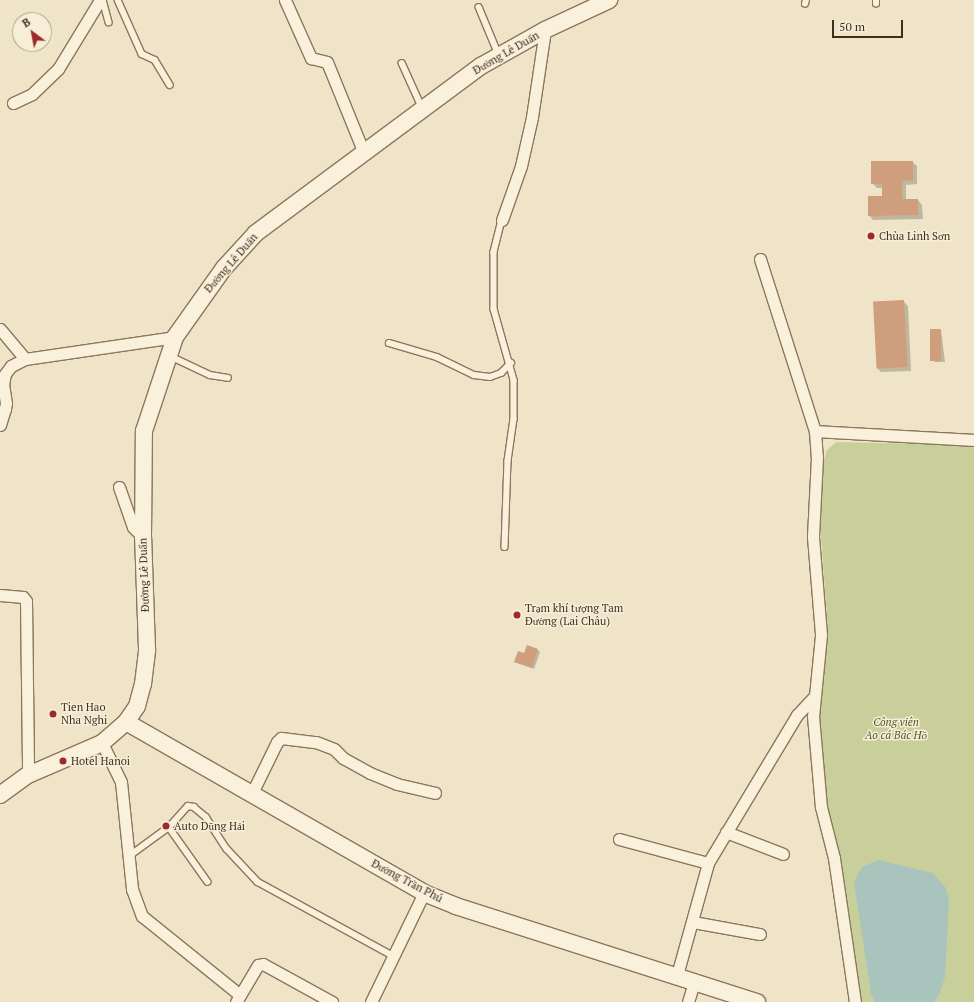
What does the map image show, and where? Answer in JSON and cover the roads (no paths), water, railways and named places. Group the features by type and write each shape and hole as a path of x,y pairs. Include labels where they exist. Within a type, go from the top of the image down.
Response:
{"main road":[{"name":"Đường Lê Duẩn","path":"0,795 28,775 102,743 126,722 137,706 143,684 147,649 143,537 144,431 170,356 175,337 224,268 256,233 423,109 499,55 545,30 609,0"},
{"name":"Đường Trần Phú","path":"126,722 251,795 424,892 456,906 677,975 757,1002"}],"street":[{"path":"13,103 32,94 58,69 102,0"},
{"path":"285,0 311,58 327,62 364,153"},
{"path":"502,220 521,166 532,117 545,30"},
{"path":"760,259 815,431 817,457 813,537 821,635 814,696 814,716 820,807 834,858 855,1002"},
{"path":"0,329 24,359"},
{"path":"0,425 5,374 11,366 24,359 175,337"},
{"path":"815,431 974,440"},
{"path":"119,487 133,527 143,537"},
{"path":"0,595 23,597 26,601 28,775"},
{"path":"677,975 693,922 708,863 797,715 814,696"},
{"path":"251,795 277,742 281,738 316,742 334,749 343,758 370,773 397,784 435,793"},
{"path":"102,743 121,782 127,823 128,857 132,889 142,916 238,998 258,965 264,964 332,1002"},
{"path":"726,832 783,854"},
{"path":"619,838 708,863"},
{"path":"371,1002 424,892"},
{"path":"693,922 760,934"},
{"path":"688,1002 694,982"}],"lane":[{"path":"102,0 109,22"},
{"path":"118,0 142,54 155,60 170,85"},
{"path":"479,7 499,55"},
{"path":"402,62 423,109"},
{"path":"502,220 494,252 494,309 511,363 514,380 514,419 508,461 505,547"},
{"path":"389,343 437,357 474,376 490,377 501,373 511,363"},
{"path":"170,356 210,375 228,378"},
{"path":"128,857 169,827 188,806 194,807 206,818 227,849 258,882 393,956"},
{"path":"169,827 208,882"}],"water":[{"path":"878,860 933,873 946,888 949,900 945,977 939,995 934,1002 875,1002 871,994 854,882 862,867"}],"place":[{"name":"Chùa Linh Sơn","path":"871,236"},
{"name":"Trạm khí tượng Tam Đường (Lai Châu)","path":"517,615"},
{"name":"Tien Hao Nha Nghi","path":"53,714"},
{"name":"Hotel Hanoi","path":"63,761"},
{"name":"Auto Dũng Hải","path":"166,826"}],"park label":[{"name":"Công viên Ao cá Bác Hồ","path":"896,729"}]}
